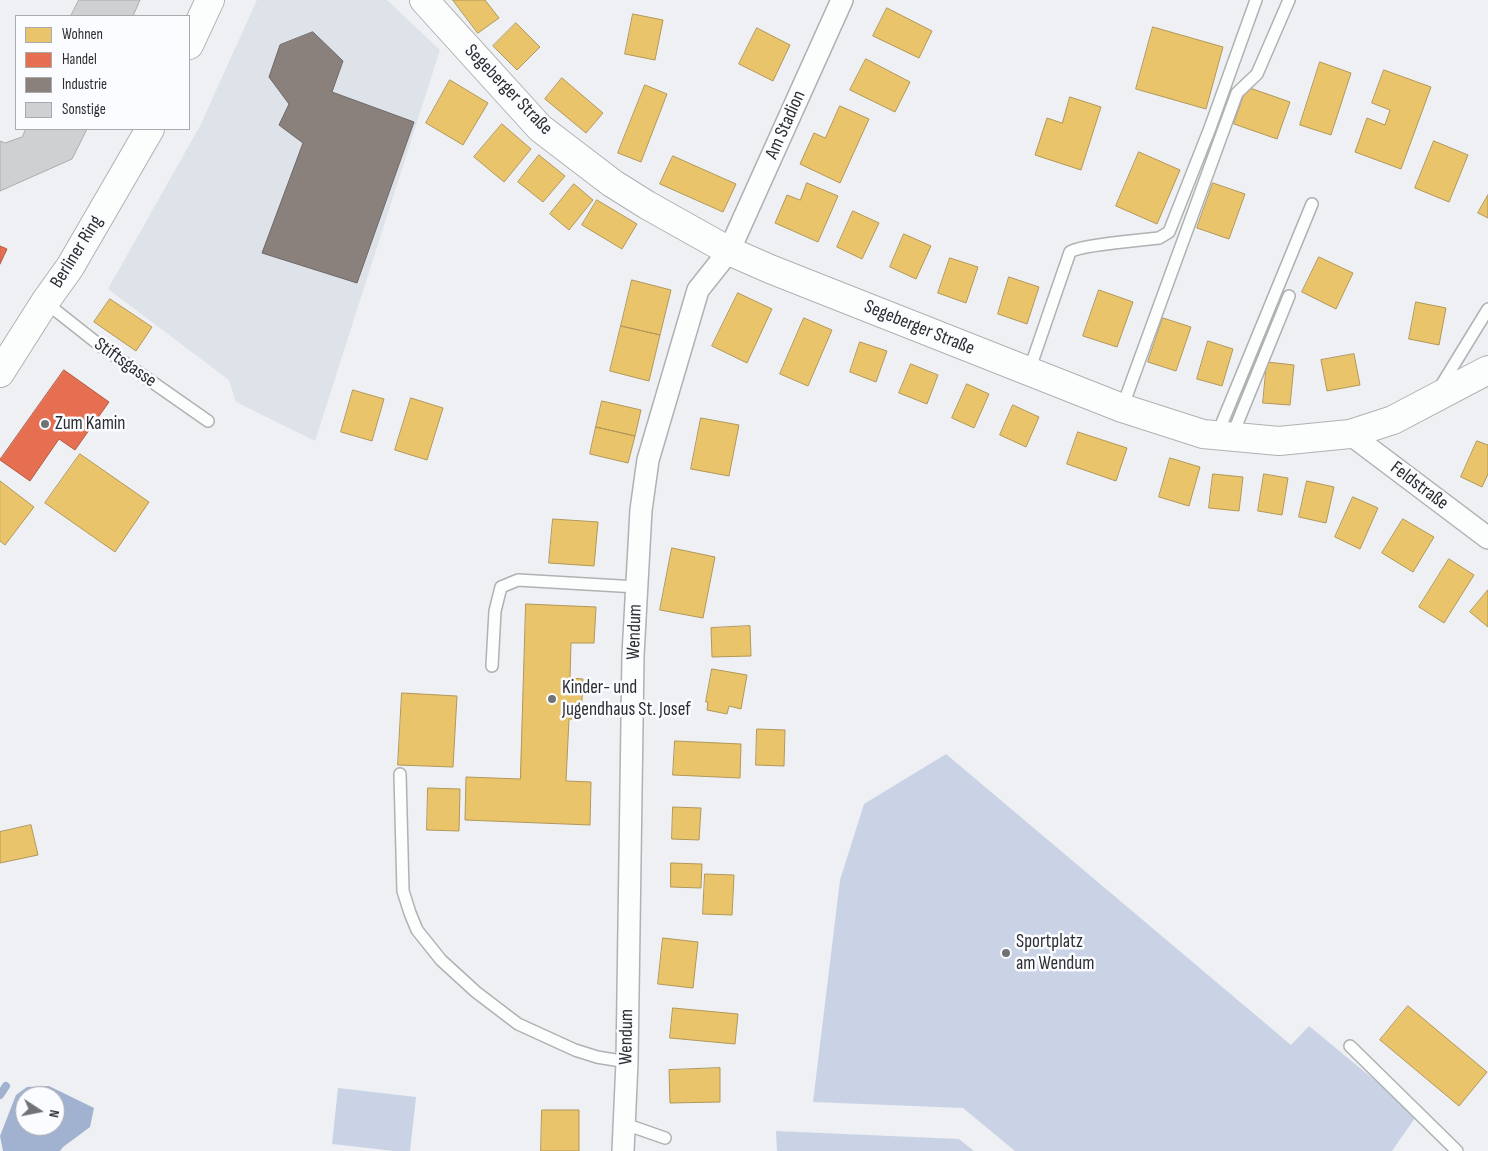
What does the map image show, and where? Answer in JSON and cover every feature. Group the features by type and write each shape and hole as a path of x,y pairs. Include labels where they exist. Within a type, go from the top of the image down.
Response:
{"main road":[{"path":"190,43 210,0"},
{"name":"Segeberger Straße","path":"424,0 540,128 612,182 684,226 729,251 770,269 1122,408 1203,434 1279,442 1350,434 1393,420 1488,370"},
{"name":"Berliner Ring","path":"0,373 92,232 149,130"}],"street":[{"name":"Am Stadion","path":"729,251 842,0"},
{"name":"Wendum","path":"623,1151 627,1062 633,655 641,510 648,460 698,290 729,251"},
{"name":"Feldstraße","path":"1350,434 1488,538"}],"lane":[{"path":"1029,371 1070,252 1074,249 1089,246 1159,238 1169,232 1210,128 1256,0"},
{"path":"1122,408 1237,93 1258,74 1289,0"},
{"path":"1224,436 1312,204"},
{"path":"1224,436 1289,296"},
{"name":"Stiftsgasse","path":"45,302 102,347 208,421"},
{"path":"1431,401 1488,309"},
{"path":"492,666 495,611 501,587 518,580 637,587"},
{"path":"400,774 404,891 417,930 441,960 476,992 518,1024 574,1050 597,1057 627,1062"},
{"path":"1350,1046 1457,1151"},
{"path":"625,1124 664,1138"}],"shaded area":[{"path":"257,0 387,0 440,50 315,441 236,402 229,380 108,289 200,126"},
{"name":"Sportplatz am Wendum","path":"946,754 1291,1045 1309,1026 1417,1115 1392,1151 1015,1151 963,1108 813,1102 840,880 864,804"},
{"path":"338,1088 416,1097 410,1151 332,1144"},
{"path":"776,1131 959,1139 974,1151 777,1151"}],"water":[{"path":"65,1094 94,1108 90,1127 60,1151 3,1151 0,1136 15,1098 15,1136 65,1136"}],"building: Wohnen":[{"path":"453,0 485,0 499,18 478,33"},
{"path":"887,8 932,31 919,58 873,36"},
{"path":"633,14 663,20 655,60 625,54"},
{"path":"516,23 540,47 517,70 493,46"},
{"path":"1153,27 1223,47 1206,109 1136,89"},
{"path":"757,28 790,45 773,81 739,64"},
{"path":"866,59 910,82 895,112 850,90"},
{"path":"1320,62 1351,73 1331,135 1300,125"},
{"path":"1384,70 1431,87 1401,169 1355,152 1367,118 1385,125 1390,110 1372,103"},
{"path":"562,78 603,113 586,133 545,99"},
{"path":"450,80 488,103 463,145 426,123"},
{"path":"645,85 667,94 641,162 618,153"},
{"path":"1247,87 1290,102 1277,139 1234,124"},
{"path":"1070,97 1101,107 1081,170 1035,155 1047,118 1062,123"},
{"path":"840,106 869,119 840,183 800,164 814,133 825,138"},
{"path":"502,124 531,149 504,182 474,157"},
{"path":"1434,141 1468,155 1449,202 1415,188"},
{"path":"1139,152 1180,170 1157,224 1116,206"},
{"path":"539,155 565,176 543,202 518,182"},
{"path":"673,156 736,184 723,212 660,184"},
{"path":"807,183 838,196 818,242 775,223 787,195 800,200"},
{"path":"1213,183 1245,194 1229,239 1197,228"},
{"path":"574,184 593,200 569,230 550,214"},
{"path":"1488,195 1488,218 1478,213"},
{"path":"597,200 637,224 622,249 582,225"},
{"path":"853,211 879,223 862,259 837,247"},
{"path":"904,234 931,246 916,279 890,267"},
{"path":"1319,257 1353,273 1336,309 1302,292"},
{"path":"950,258 978,267 966,303 938,293"},
{"path":"1009,277 1039,287 1027,324 998,314"},
{"path":"632,280 671,290 660,335 621,326"},
{"path":"1099,290 1133,302 1117,347 1083,336"},
{"path":"738,293 772,309 747,363 712,346"},
{"path":"110,299 152,327 136,351 94,322"},
{"path":"1416,302 1446,308 1439,345 1409,339"},
{"path":"804,318 832,330 808,386 780,374"},
{"path":"1163,318 1191,327 1176,371 1148,362"},
{"path":"621,326 660,335 649,381 610,371"},
{"path":"1208,341 1233,349 1222,386 1197,379"},
{"path":"860,342 887,351 876,382 850,372"},
{"path":"1354,354 1360,385 1327,391 1321,360"},
{"path":"1267,362 1294,365 1290,405 1263,403"},
{"path":"911,364 938,375 927,404 899,393"},
{"path":"967,384 989,394 974,428 952,418"},
{"path":"353,390 384,399 372,441 341,432"},
{"path":"411,398 443,408 427,460 395,450"},
{"path":"602,401 641,410 635,436 596,427"},
{"path":"1013,405 1039,417 1026,447 1000,435"},
{"path":"701,418 739,425 729,476 691,469"},
{"path":"596,427 635,436 628,463 590,454"},
{"path":"1078,432 1127,448 1116,481 1067,464"},
{"path":"1477,441 1488,445 1488,474 1482,487 1461,477"},
{"path":"80,454 149,502 115,552 45,503"},
{"path":"1170,458 1200,467 1189,506 1159,497"},
{"path":"1213,474 1243,477 1239,511 1209,508"},
{"path":"1264,474 1288,478 1282,515 1258,511"},
{"path":"0,481 34,507 5,545 0,541"},
{"path":"1307,481 1334,487 1326,523 1299,517"},
{"path":"1353,497 1378,508 1360,549 1335,537"},
{"path":"553,519 598,522 594,566 549,563"},
{"path":"1403,519 1434,537 1413,572 1382,553"},
{"path":"672,548 715,557 703,618 660,610"},
{"path":"1449,559 1474,575 1444,623 1419,607"},
{"path":"1488,590 1488,627 1470,612"},
{"name":"Kinder- und Jugendhaus St. Josef","path":"526,604 596,607 594,643 571,643 570,678 583,679 581,719 569,719 566,781 591,782 590,825 465,820 466,777 520,779"},
{"path":"750,626 751,656 712,657 711,628"},
{"path":"712,669 747,675 741,709 729,706 727,714 707,710 708,702 706,702"},
{"path":"402,693 457,696 453,767 398,765"},
{"path":"757,729 785,730 784,766 756,765"},
{"path":"675,741 741,744 740,778 673,775"},
{"path":"428,788 460,789 459,831 427,830"},
{"path":"673,807 701,808 699,840 672,839"},
{"path":"31,825 38,855 0,863 0,832"},
{"path":"671,863 702,864 701,888 671,887"},
{"path":"705,874 734,875 732,915 703,914"},
{"path":"663,938 698,942 693,988 658,984"},
{"path":"1408,1006 1487,1072 1459,1106 1380,1040"},
{"path":"673,1008 738,1014 735,1044 670,1038"},
{"path":"720,1068 720,1102 670,1103 669,1070"},
{"path":"542,1110 579,1110 579,1151 541,1151"}],"building: Handel":[{"path":"0,246 7,249 0,264"},
{"path":"64,370 109,402 75,450 59,439 30,481 0,460"}],"building: Industrie":[{"path":"313,32 343,61 332,92 414,122 357,283 262,253 303,143 279,125 289,104 269,77 280,45"}],"building: Sonstige":[{"path":"79,0 140,0 133,15 72,15"},
{"path":"26,130 86,130 72,159 0,191 0,141 5,143 22,137"}],"waterway":[{"path":"0,1095 6,1086"}],"place":[{"name":"Zum Kamin","path":"45,424"},
{"name":"Kinder- und Jugendhaus St. Josef","path":"552,699"},
{"name":"Sportplatz am Wendum","path":"1006,953"}]}
